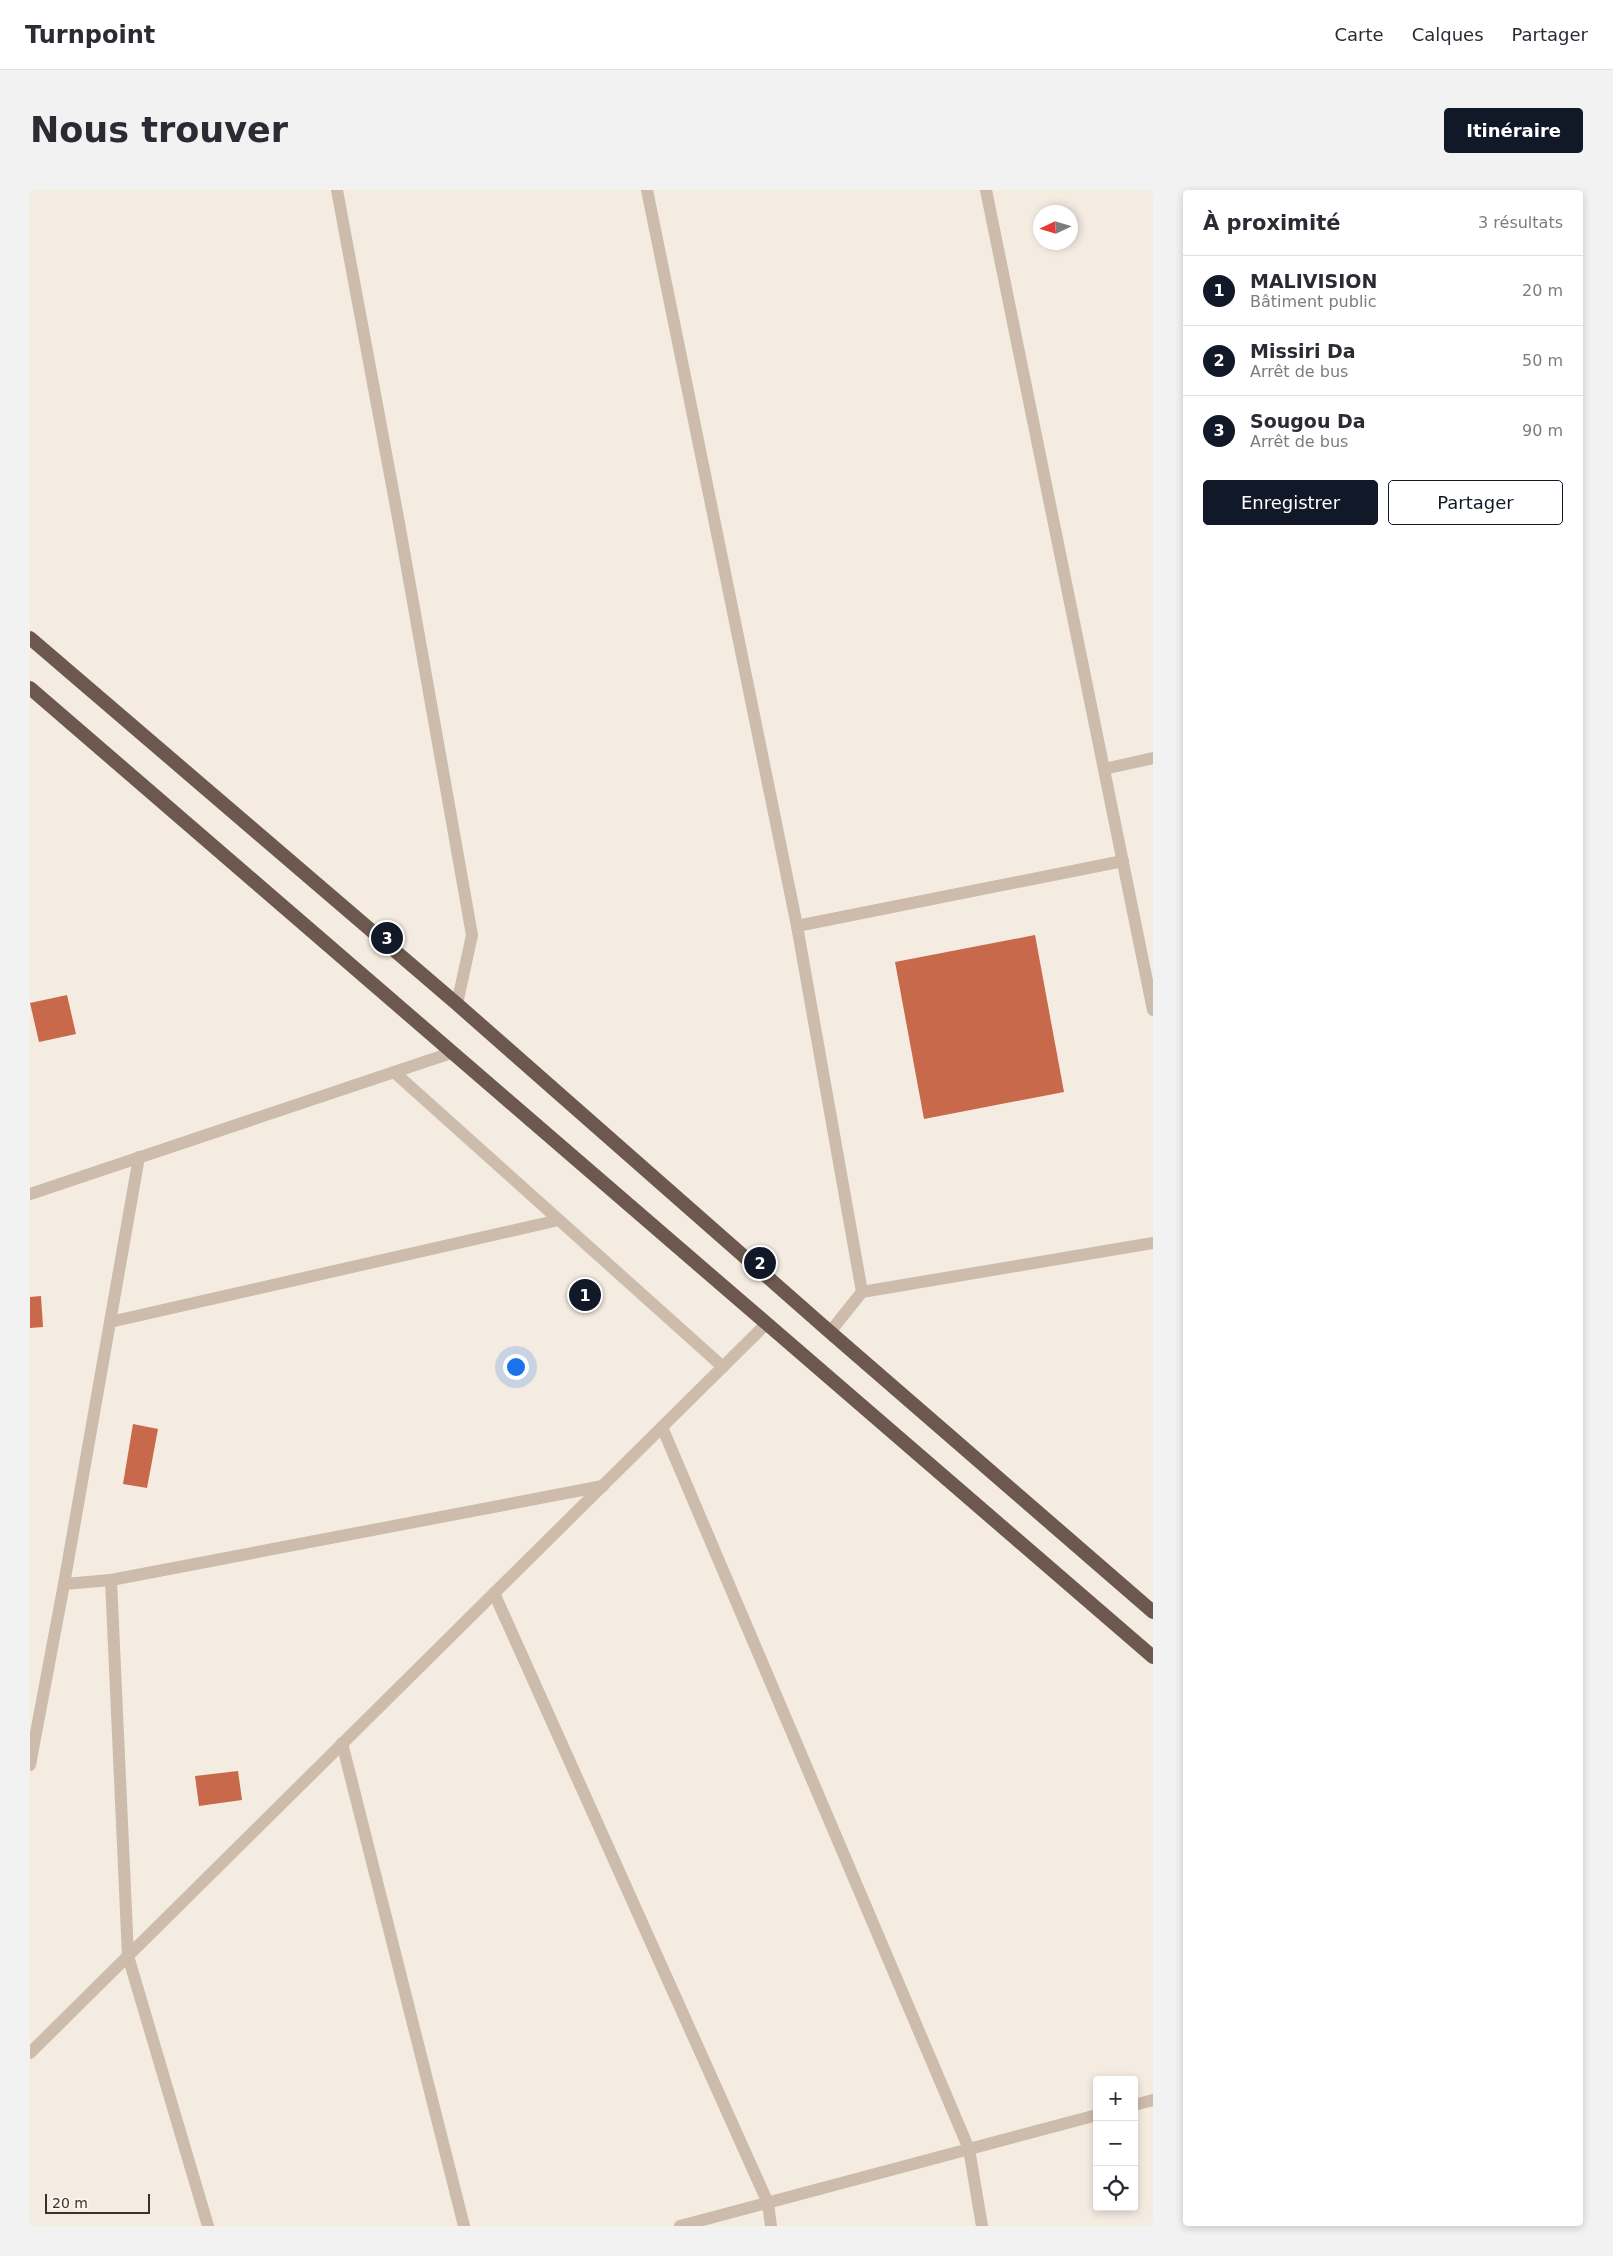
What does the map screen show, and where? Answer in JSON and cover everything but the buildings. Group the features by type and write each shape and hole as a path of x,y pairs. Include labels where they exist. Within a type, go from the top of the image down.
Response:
{"highway":[{"path":"30,638 457,1004 830,1332 1153,1612"},
{"path":"30,688 451,1054 1153,1658"}],"street":[{"path":"337,190 398,513 472,935 457,1004"},
{"path":"647,190 797,926 862,1292"},
{"path":"986,190 1153,1010"},
{"path":"1104,768 1153,758"},
{"path":"797,926 1123,861"},
{"path":"30,1194 451,1054"},
{"path":"394,1072 723,1366"},
{"path":"30,1766 64,1584 138,1157"},
{"path":"110,1322 559,1220"},
{"path":"830,1332 862,1292 1153,1243"},
{"path":"30,2053 766,1324"},
{"path":"662,1426 969,2149 982,2226"},
{"path":"64,1584 111,1580 603,1486"},
{"path":"111,1580 128,1956 208,2226"},
{"path":"494,1593 768,2203 771,2226"},
{"path":"342,1743 464,2226"},
{"path":"1138,2105 1153,2100"},
{"path":"680,2226 1093,2116"}],"place":[{"name":"Sougou Da","path":"387,938"},
{"name":"Missiri Da","path":"760,1263"},
{"name":"MALIVISION","path":"585,1295"}]}
